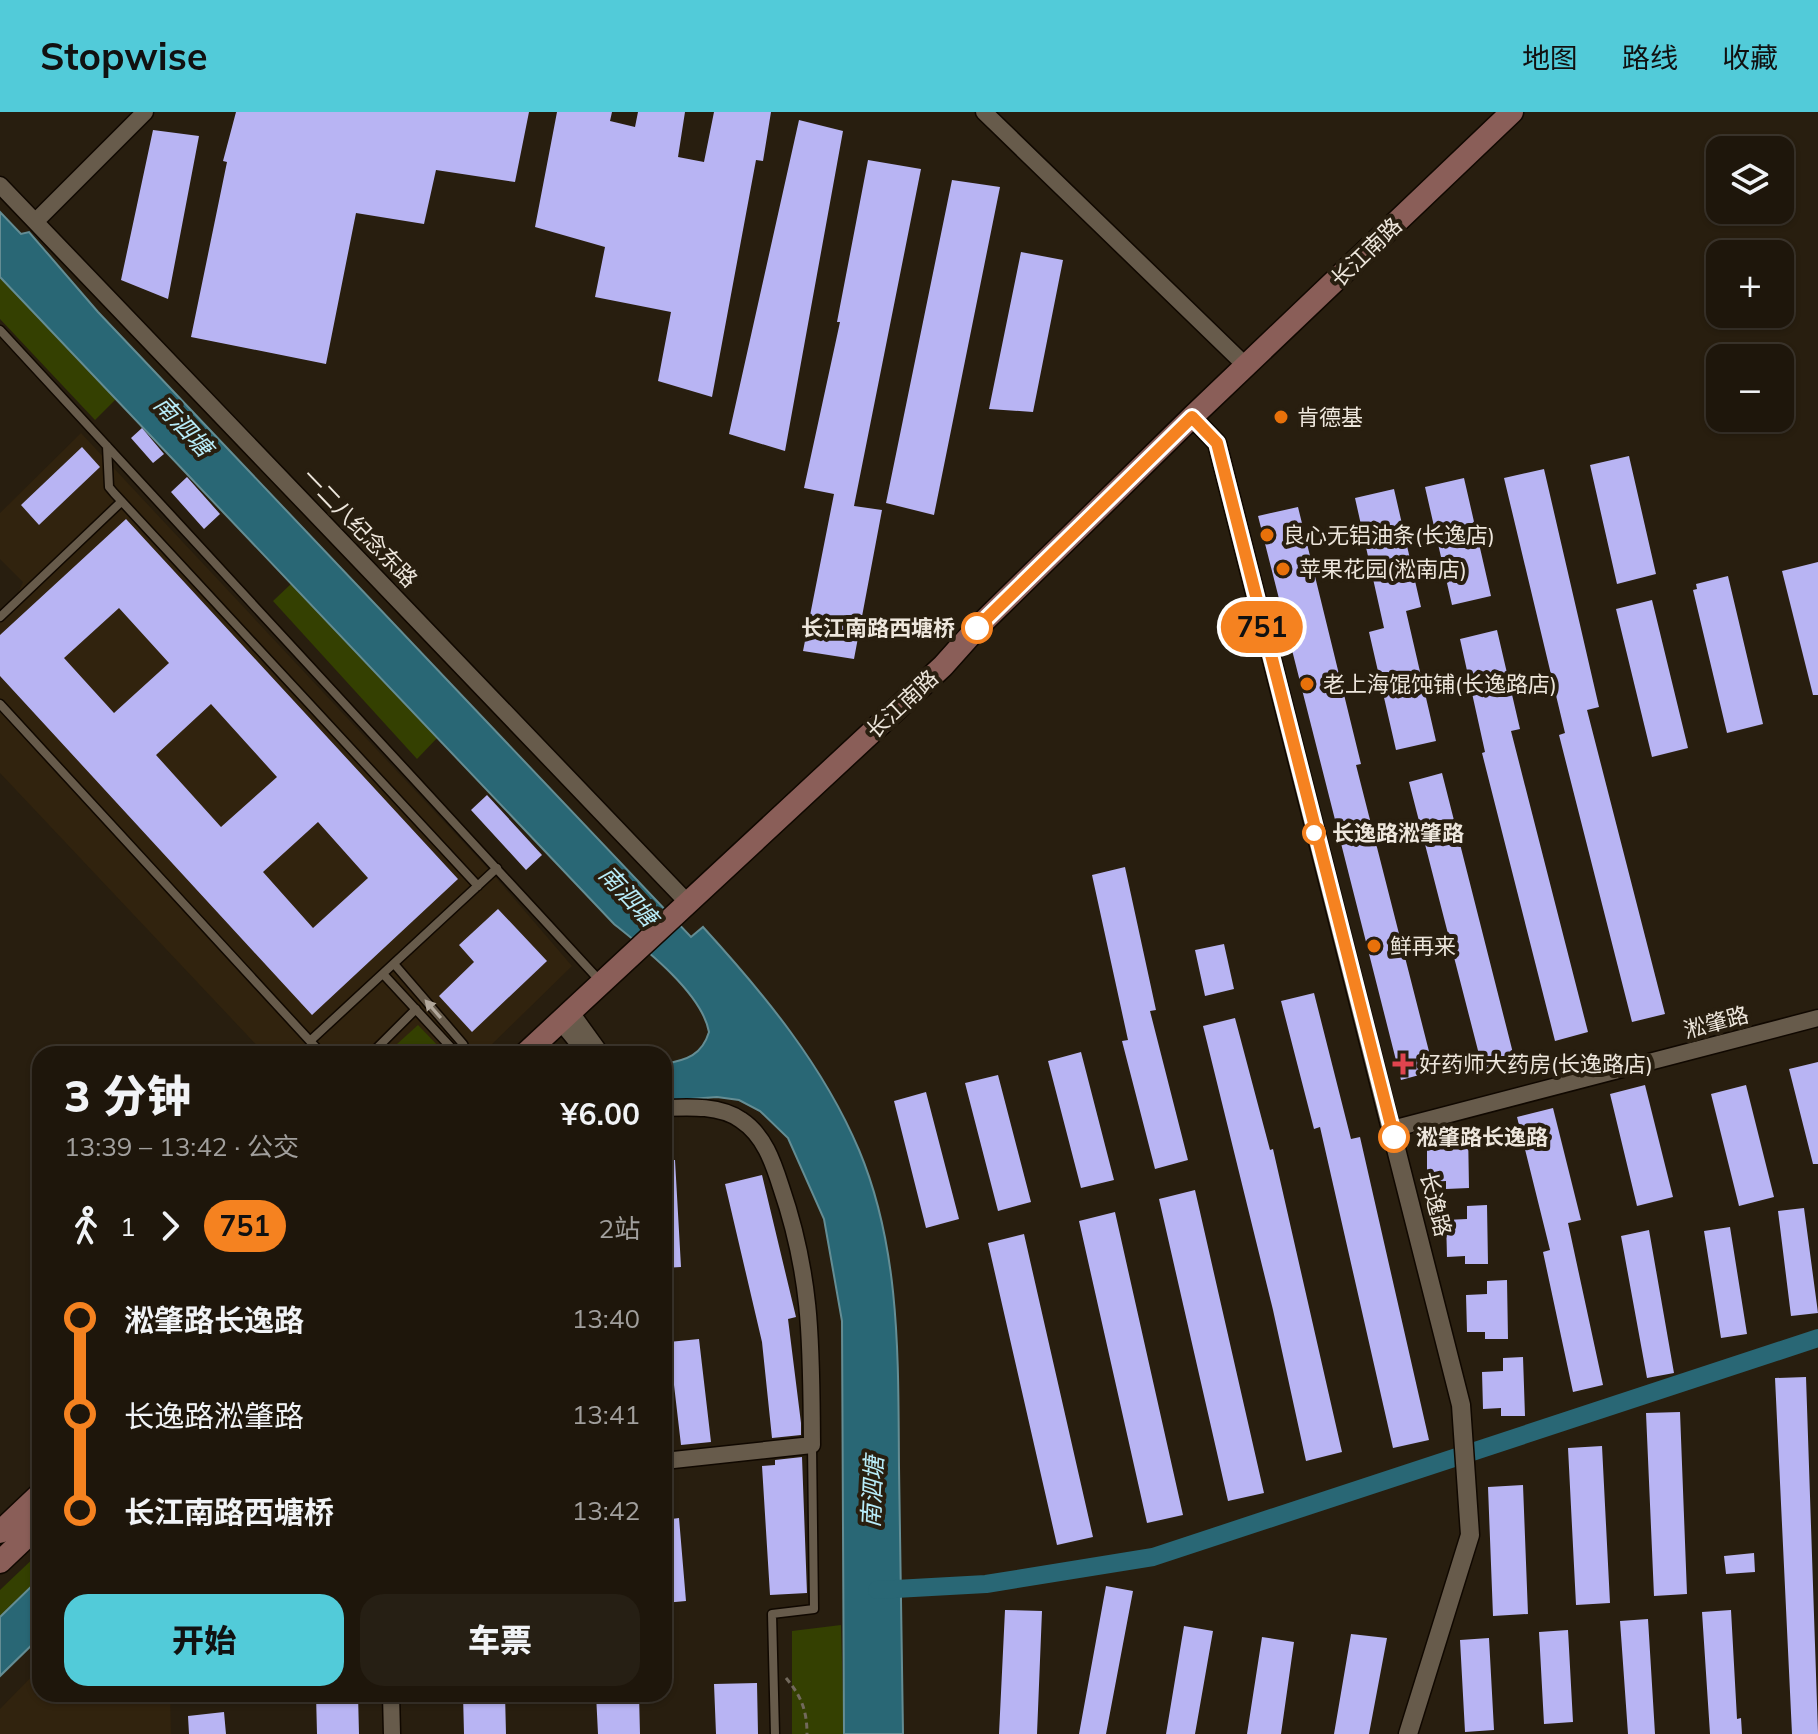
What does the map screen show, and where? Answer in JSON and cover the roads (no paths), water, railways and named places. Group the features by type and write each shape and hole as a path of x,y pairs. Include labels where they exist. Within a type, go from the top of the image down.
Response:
{"main road":[{"name":"长江南路","path":"533,1046 943,666 977,628 1192,417 1512,112"},
{"path":"0,1532 32,1502"},
{"path":"0,1562 32,1532"}],"street":[{"path":"36,221 145,112"},
{"path":"984,112 1246,366"},
{"name":"一二八纪念东路","path":"0,185 680,910"},
{"name":"长逸路","path":"1192,417 1217,443 1461,1405 1470,1535 1408,1734"},
{"path":"565,1016 582,1046"},
{"path":"565,1016 593,1046"},
{"name":"淞肇路","path":"1392,1129 1818,1018"},
{"path":"672,1108 703,1107 741,1119 770,1152 799,1240 810,1310 812,1445 672,1460"},
{"path":"391,1702 392,1734"}],"lane":[{"path":"0,330 497,868 605,978"},
{"path":"107,445 109,487 121,502 478,886"},
{"path":"0,617 121,502"},
{"path":"0,704 315,1046"},
{"path":"310,1041 497,868"},
{"path":"395,965 464,1046"},
{"path":"384,975 450,1046"},
{"path":"379,1046 416,1009"},
{"path":"775,1734 772,1614 814,1609 812,1445"}],"water":[{"name":"南泗塘","path":"0,212 21,234 29,232 98,312 691,937 703,927 770,1005 828,1089 859,1150 873,1188 890,1266 897,1346 903,1734 844,1734 842,1321 824,1219 788,1138 760,1111 739,1100 717,1097 672,1100 672,1062 698,1051 709,1032 704,1017 684,987 614,924 0,277"},
{"path":"32,1586 32,1645 0,1676 0,1617"}],"waterway":[{"path":"877,1590 986,1584 1153,1557 1818,1338"}],"place":[{"name":"肯德基","path":"1281,417"},
{"name":"良心无铝油条(长逸店)","path":"1267,535"},
{"name":"苹果花园(淞南店)","path":"1283,569"},
{"name":"长江南路西塘桥","path":"977,628"},
{"name":"老上海馄饨铺(长逸路店)","path":"1307,684"},
{"name":"长逸路淞肇路","path":"1314,833"},
{"name":"鲜再来","path":"1374,946"},
{"name":"好药师大药房(长逸路店)","path":"1403,1064"},
{"name":"淞肇路长逸路","path":"1394,1137"}]}
